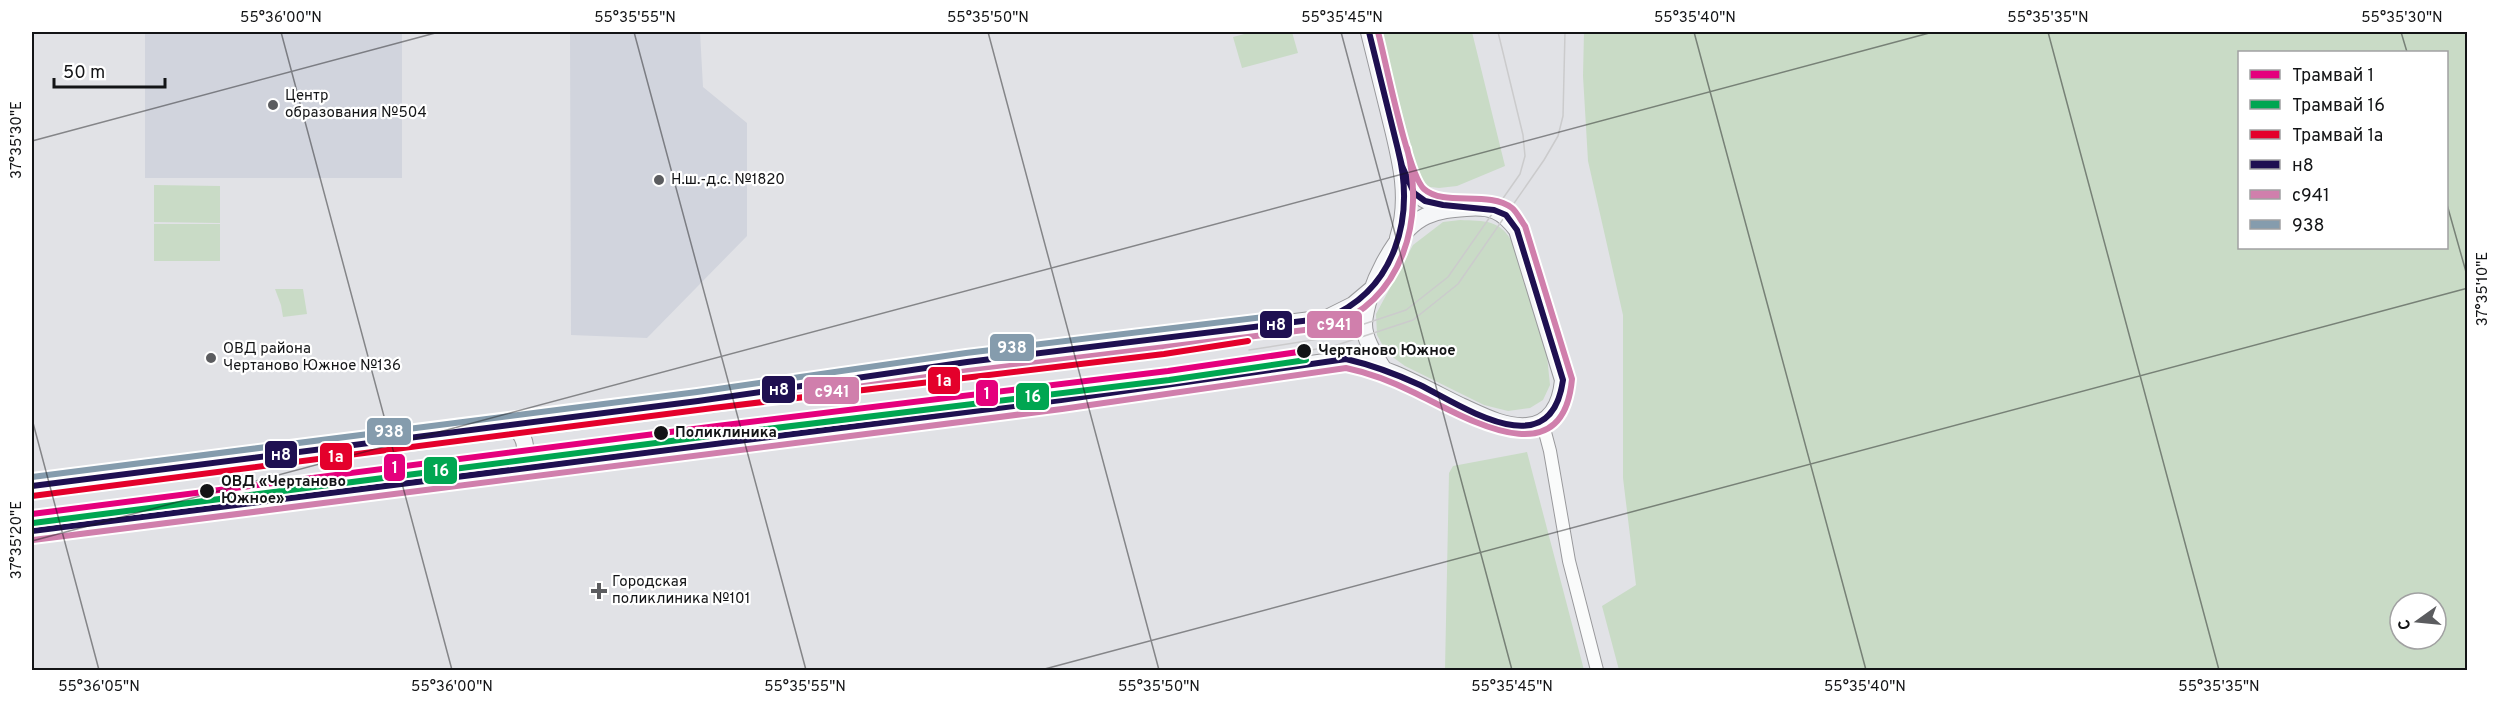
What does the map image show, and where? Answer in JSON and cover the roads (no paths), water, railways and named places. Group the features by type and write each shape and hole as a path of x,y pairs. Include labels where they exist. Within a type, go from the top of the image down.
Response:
{"main road":[{"path":"1369,32 1402,166 1405,192 1404,220 1397,242 1372,289 1364,325 1374,354 1384,370"},
{"path":"32,531 1061,400 1346,359 1363,362 1384,370 1499,421 1527,426 1542,421 1553,413 1561,399 1563,380 1517,230 1506,215 1494,210 1425,201 1414,193 1402,166"},
{"path":"1397,242 1425,216 1442,210 1476,207"},
{"path":"32,486 698,401 967,362 1327,318 1353,305 1372,289"},
{"path":"511,469 520,463 525,451 521,432 512,424"}],"street":[{"path":"1542,421 1550,451 1569,561 1597,670"}],"tram line":[{"path":"1249,350 1319,339 1406,310 1448,277 1520,174 1525,156 1523,135 1498,32"},
{"path":"1305,351 1334,346 1413,320 1458,284 1544,160 1558,136 1563,116 1565,32"},
{"name":"1а","path":"32,496 713,408 1164,354 1248,341"},
{"name":"1","path":"32,514 1168,371 1305,351"},
{"name":"16","path":"33,523 1169,380 1306,360"}],"place":[{"name":"Центр образования №504","path":"273,105"},
{"name":"Н.ш.-д.с. №1820","path":"659,180"},
{"name":"Чертаново Южное","path":"1304,351"},
{"name":"ОВД района Чертаново Южное №136","path":"211,358"},
{"name":"Поликлиника","path":"661,433"},
{"name":"ОВД «Чертаново Южное»","path":"207,491"},
{"name":"Городская поликлиника №101","path":"599,591"}]}
